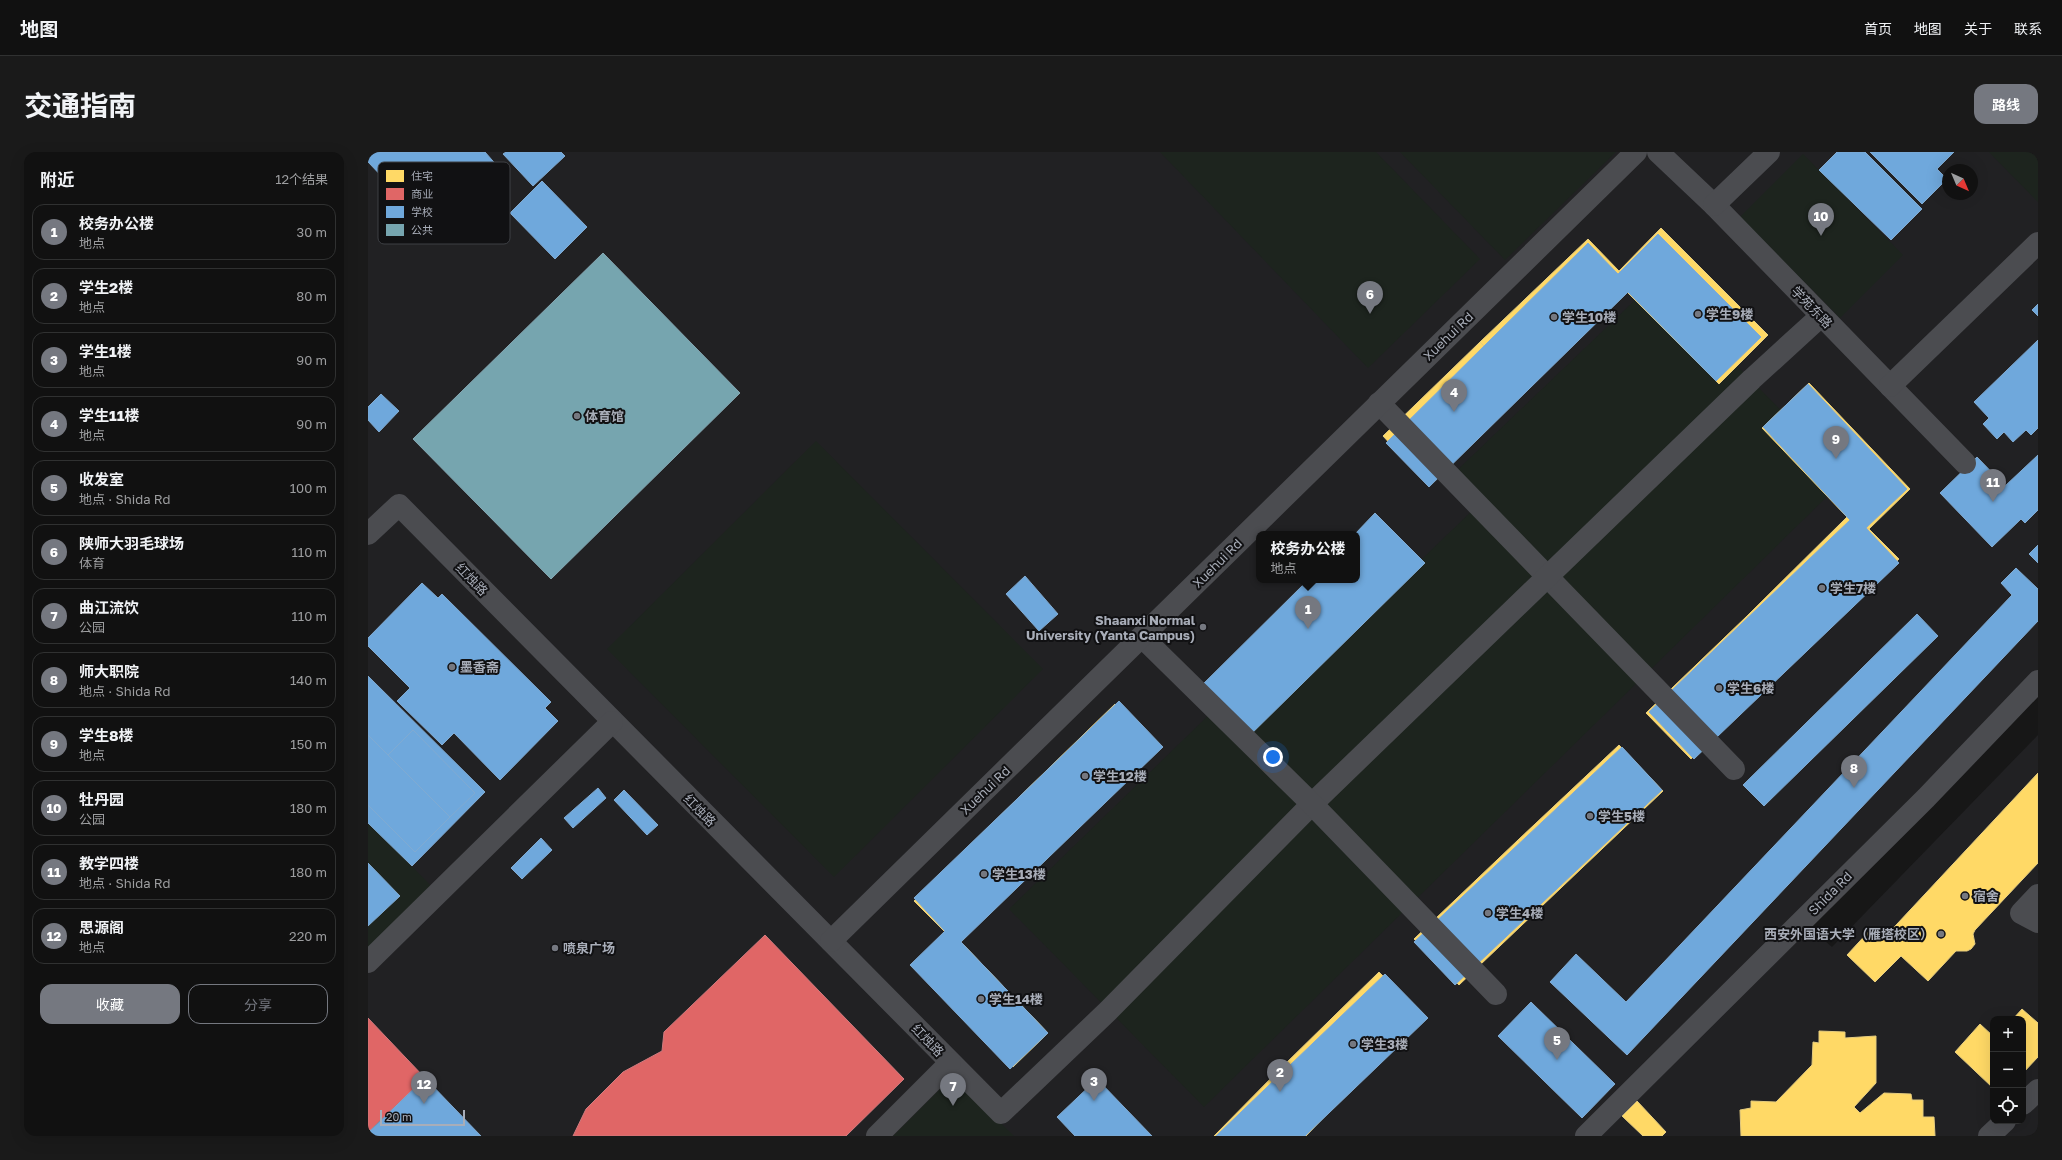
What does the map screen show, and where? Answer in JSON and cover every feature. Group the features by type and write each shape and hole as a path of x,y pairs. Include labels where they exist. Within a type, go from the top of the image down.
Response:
{"street":[{"name":"Xuehui Rd","path":"831,941 1636,152"},
{"name":"学苑东路","path":"1658,152 1714,206 1965,463"},
{"path":"1714,206 1769,152"},
{"path":"1890,386 2038,243"},
{"path":"1312,804 1547,575 1752,379 1821,316"},
{"path":"1379,403 1477,506 1547,575 1734,769"},
{"name":"红烛路","path":"368,534 399,505 612,722 1001,1113 1108,1011 1312,804"},
{"path":"1142,637 1312,804 1496,994"},
{"name":"Shida Rd","path":"1586,1136 1926,798 2038,681"},
{"path":"368,962 612,722"},
{"path":"2038,895 2021,913 2038,922"},
{"path":"877,1136 950,1063"},
{"path":"2026,1101 2038,1090"},
{"path":"1989,1136 2002,1124"}],"shaded area":[{"name":"Shaanxi Normal University (Yanta Campus)","path":"368,152 2038,152 2038,675 1802,921 1832,947 2038,735 2038,1136 368,1136"},
{"path":"1160,152 1376,152 1480,259 1368,368"},
{"path":"1400,152 1616,152 1505,260"},
{"path":"1989,152 2038,152 2038,202"},
{"path":"1803,154 1903,255 1840,318 1740,217"},
{"path":"1654,282 1847,477 1204,1107 1009,909 1216,708 1240,734 1477,506 1450,477"},
{"path":"816,441 1043,669 834,877 607,649"},
{"path":"368,821 433,888 368,950"},
{"path":"953,1076 1014,1136 893,1136"}],"building: 住宅":[{"name":"学生9楼","path":"1661,228 1768,335 1719,384 1627,292 1619,271"},
{"name":"学生10楼","path":"1588,239 1619,271 1627,292 1526,389 1480,342"},
{"path":"1480,342 1526,389 1426,483 1383,436"},
{"path":"1809,383 1910,489 1869,529 1847,517 1762,428"},
{"name":"学生7楼","path":"1847,517 1869,529 1899,559 1792,663 1747,616"},
{"name":"学生6楼","path":"1747,616 1792,663 1691,759 1646,713"},
{"name":"学生12楼","path":"1115,704 1158,748 1055,848 1012,804"},
{"name":"学生5楼","path":"1619,745 1663,791 1562,887 1518,840"},
{"name":"宿舍","path":"2038,773 2038,863 1975,930 1973,934 1975,944 1967,951 1956,951 1928,981 1901,956 1875,982 1847,955 1871,929 1883,939"},
{"name":"学生13楼","path":"1012,804 1055,848 959,940 947,934 914,901"},
{"name":"学生4楼","path":"1518,840 1562,887 1459,985 1414,939"},
{"name":"学生14楼","path":"947,934 959,940 1048,1033 1013,1067 914,965"},
{"name":"学生3楼","path":"1379,972 1425,1019 1326,1115 1281,1068"},
{"path":"2022,1009 2038,1023 2038,1057 2026,1070 2026,1016 2016,1016"},
{"path":"1980,1024 1990,1033 1990,1085 1955,1052"},
{"path":"1819,1031 1845,1032 1845,1038 1876,1036 1876,1083 1854,1107 1860,1113 1884,1093 1911,1094 1912,1100 1923,1100 1923,1117 1934,1117 1935,1136 1741,1136 1740,1110 1751,1108 1751,1101 1776,1102 1812,1065 1813,1042 1819,1043"},
{"path":"1281,1068 1326,1115 1306,1136 1214,1136"},
{"path":"1094,1084 1147,1136 1077,1136 1060,1119"},
{"path":"1637,1101 1666,1132 1662,1136 1643,1136 1622,1116"}],"building: 商业":[{"path":"765,935 904,1079 846,1136 573,1136 586,1109 623,1072 662,1051 664,1032"},
{"path":"368,1018 425,1078 370,1130 368,1128"}],"building: 学校":[{"path":"368,152 485,152 494,162 378,162 378,172 368,162"},
{"path":"506,152 561,152 565,156 533,186 503,154"},
{"path":"1837,152 1865,152 1922,209 1891,240 1819,170"},
{"path":"1870,152 1954,152 1937,169 1942,174 1942,184 1922,204"},
{"path":"542,181 587,227 555,259 510,213"},
{"path":"1658,234 1761,337 1716,381 1628,292 1429,487 1386,443 1588,243 1618,274"},
{"path":"2038,304 2038,316 2032,310"},
{"path":"2038,340 2038,428 2031,435 2026,430 2013,442 2004,432 1997,439 1983,424 1989,418 1974,402"},
{"path":"1808,384 1907,489 1866,528 1899,563 1694,759 1649,712 1850,520 1763,427"},
{"path":"381,394 399,411 379,432 368,420 368,407"},
{"path":"2038,455 2038,510 2025,523 2021,519 1992,547 1940,493 1977,457 2005,486"},
{"path":"1375,513 1425,563 1240,745 1191,696 1305,583 1360,583 1360,531 1358,531"},
{"path":"2038,545 2038,563 2029,554"},
{"path":"2016,568 2038,589 2038,621 1627,1055 1550,982 1576,954 1626,1002 2012,595 2001,583"},
{"path":"1025,576 1058,614 1039,631 1006,594"},
{"name":"墨香斋","path":"422,583 438,598 442,594 551,702 545,708 558,721 500,780 454,733 442,745 397,701 410,688 368,646 368,638"},
{"path":"1917,614 1938,636 1764,806 1743,785"},
{"path":"368,676 485,792 412,866 368,823"},
{"path":"1119,701 1163,747 961,942 1048,1033 1010,1069 910,965 945,931 914,898"},
{"path":"413,730 475,793 450,817 388,755"},
{"path":"368,735 450,817 415,852 368,805"},
{"path":"1622,747 1662,790 1455,985 1414,942"},
{"path":"598,788 606,798 573,828 564,818"},
{"path":"624,790 658,825 647,835 614,800"},
{"path":"541,838 552,850 522,879 511,868"},
{"path":"368,863 400,896 368,926"},
{"name":"学生3楼","path":"1385,974 1428,1018 1305,1136 1216,1136"},
{"path":"1531,1002 1615,1084 1582,1118 1498,1036"},
{"path":"425,1078 481,1136 368,1136 368,1133"},
{"path":"1097,1079 1152,1136 1075,1136 1057,1117"}],"building: 公共":[{"name":"体育馆","path":"603,253 740,393 551,579 413,439"}],"place":[{"name":"牡丹园","path":"1821,236"},
{"name":"陕师大羽毛球场","path":"1370,314"},
{"name":"学生9楼","path":"1698,314"},
{"name":"学生10楼","path":"1554,317"},
{"name":"学生11楼","path":"1454,412"},
{"name":"体育馆","path":"577,416"},
{"name":"学生8楼","path":"1836,459"},
{"name":"教学四楼","path":"1993,502"},
{"name":"学生7楼","path":"1822,588"},
{"name":"Shaanxi Normal University (Yanta Campus)","path":"1203,627"},
{"name":"校务办公楼","path":"1308,629"},
{"name":"墨香斋","path":"452,667"},
{"name":"学生6楼","path":"1719,688"},
{"name":"学生12楼","path":"1085,776"},
{"name":"师大职院","path":"1854,788"},
{"name":"学生5楼","path":"1590,816"},
{"name":"学生13楼","path":"984,874"},
{"name":"宿舍","path":"1965,896"},
{"name":"学生4楼","path":"1488,913"},
{"name":"西安外国语大学（雁塔校区）","path":"1941,934"},
{"name":"喷泉广场","path":"555,948"},
{"name":"学生14楼","path":"981,999"},
{"name":"学生3楼","path":"1353,1044"},
{"name":"收发室","path":"1557,1060"},
{"name":"学生2楼","path":"1280,1092"},
{"name":"学生1楼","path":"1094,1101"},
{"name":"思源阁","path":"424,1104"},
{"name":"曲江流饮","path":"953,1106"}]}
